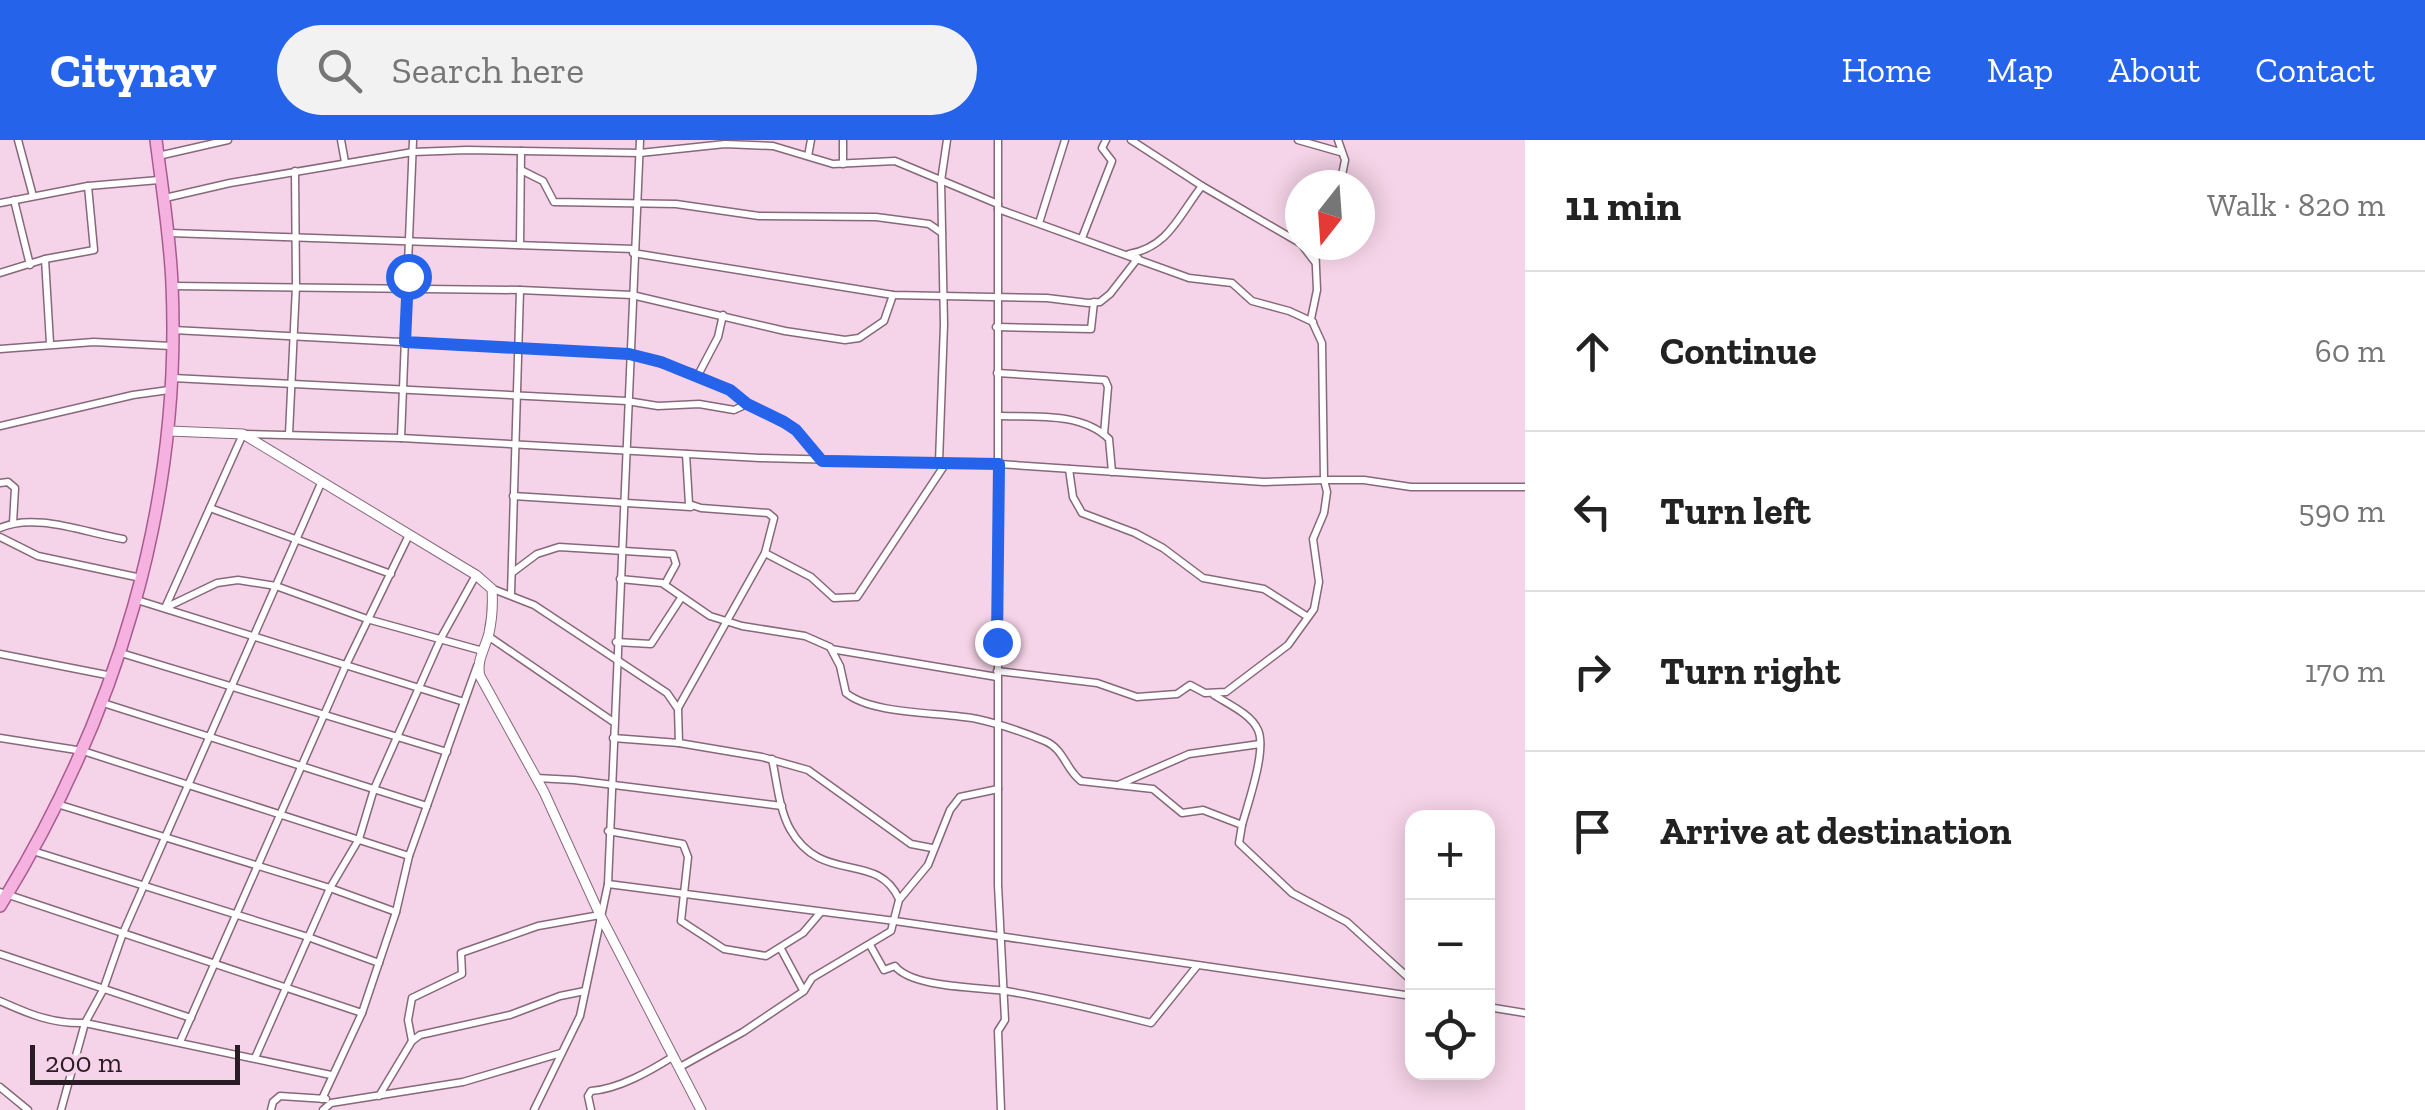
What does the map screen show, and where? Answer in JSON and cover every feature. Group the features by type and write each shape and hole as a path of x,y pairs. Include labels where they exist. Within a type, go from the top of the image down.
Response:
{"main road":[{"path":"2,898 33,851 82,752 121,653 142,578 168,431 173,330 168,233 156,140"}],"street":[{"path":"18,140 34,196"},
{"path":"158,156 228,140"},
{"path":"341,140 345,162"},
{"path":"401,438 414,140"},
{"path":"534,1110 580,1016 608,884 640,140"},
{"path":"692,140 692,150"},
{"path":"808,156 810,140"},
{"path":"843,164 844,140"},
{"path":"766,553 810,577 834,598 857,597 942,462 941,180 947,140"},
{"path":"998,140 997,674 1000,937 1005,1020 998,1031 1001,1110"},
{"path":"1040,223 1065,140"},
{"path":"1082,238 1112,161 1102,148 1106,140"},
{"path":"1131,140 1285,235"},
{"path":"1298,140 1342,153"},
{"path":"1338,140 1345,160 1343,170"},
{"path":"164,198 413,152 640,154 758,144 822,162 896,161 998,207 1189,278 1232,283 1252,300 1314,322"},
{"path":"520,245 522,150"},
{"path":"522,170 544,181 554,202 676,204 759,216 876,217 929,224 942,233"},
{"path":"289,434 296,286 294,171"},
{"path":"0,203 88,186 161,180"},
{"path":"0,273 45,259 91,252 95,248 88,186"},
{"path":"1128,255 1161,242 1202,186"},
{"path":"14,200 30,266"},
{"path":"168,233 633,251 893,295 1094,302 1110,294 1138,258"},
{"path":"45,259 50,343"},
{"path":"1213,694 1226,692 1288,645 1308,618 1319,593 1313,539 1324,514 1327,492 1322,342 1312,313 1317,290 1315,262"},
{"path":"172,286 632,295 785,330 853,340 884,321 893,295"},
{"path":"511,594 520,290"},
{"path":"996,328 1091,328 1094,302"},
{"path":"697,377 718,337 723,315"},
{"path":"173,330 629,354 730,390 747,404 796,430 822,461"},
{"path":"0,349 50,343 172,346"},
{"path":"996,373 1105,380 1108,387 1104,434"},
{"path":"0,426 171,384 403,390 658,406 700,404 734,410 747,404"},
{"path":"999,416 1084,422 1110,439 1112,472"},
{"path":"168,431 401,438 822,461 999,464 1264,482 1364,480 1411,487 1525,487"},
{"path":"243,434 476,575 492,589 511,594 550,616 667,693 678,709"},
{"path":"165,608 243,434"},
{"path":"686,454 686,498 694,507"},
{"path":"1069,469 1073,497 1082,513 1135,532 1203,578 1264,590 1308,618"},
{"path":"61,1110 85,1023 103,990 123,934 322,481"},
{"path":"0,483 8,482 15,488 13,523"},
{"path":"513,496 773,515 766,553 678,709 679,743"},
{"path":"210,508 392,574"},
{"path":"0,528 13,523 34,523 123,540"},
{"path":"0,536 38,556 142,578"},
{"path":"180,1042 346,665 408,536"},
{"path":"512,573 548,549 622,550 676,556 676,564 664,584"},
{"path":"255,1058 330,888 360,840 374,789 441,638 476,575"},
{"path":"620,579 664,584 681,598 729,622 805,636 831,649 997,674 1097,684 1137,697 1177,694 1190,685 1213,694 1248,718 1259,731 1260,744 1239,842 1282,883 1301,898 1347,922 1405,975"},
{"path":"165,608 217,583 238,580 276,586 367,620 483,651"},
{"path":"492,589 489,634 478,670 701,1110"},
{"path":"616,642 651,644 681,598"},
{"path":"137,600 464,702"},
{"path":"322,1099 362,1014 410,856 489,634"},
{"path":"489,634 613,722"},
{"path":"831,649 851,697 870,705 999,724 1056,746 1082,780 1153,789 1182,814 1202,810 1242,825"},
{"path":"121,653 446,752"},
{"path":"0,654 113,676"},
{"path":"103,702 427,806"},
{"path":"0,738 82,752 410,856"},
{"path":"613,738 679,743 772,759 820,776 912,844 932,848"},
{"path":"1116,786 1189,754 1260,744"},
{"path":"772,759 789,827 816,859 876,872 894,888 899,900"},
{"path":"536,778 782,806"},
{"path":"680,1067 743,1032 804,991 812,978 891,932 899,900 928,865 950,810 960,797 998,789"},
{"path":"57,804 396,912"},
{"path":"608,831 683,844 688,858 681,921 724,949 766,956 804,932 821,912"},
{"path":"33,851 379,963"},
{"path":"608,884 1405,995"},
{"path":"2,898 215,962 362,1014"},
{"path":"412,1040 408,1020 412,998 462,974 461,953 538,926 600,915"},
{"path":"870,945 884,970 895,966 903,974 946,984 1004,991 1151,1023 1198,965"},
{"path":"781,949 804,991"},
{"path":"0,954 191,1018"},
{"path":"378,1096 412,1040 430,1032 510,1016 560,996 585,991"},
{"path":"0,1001 63,1024 85,1023 331,1075"},
{"path":"1495,1008 1525,1013"},
{"path":"323,1110 327,1105 342,1102 463,1082 560,1053"},
{"path":"591,1110 591,1091 654,1069 674,1056"},
{"path":"0,1087 28,1110"},
{"path":"271,1110 280,1096 342,1102"}],"route":[{"path":"408,276 405,342 629,354 693,373 730,390 747,404 796,430 822,461 999,464 997,642"}]}
